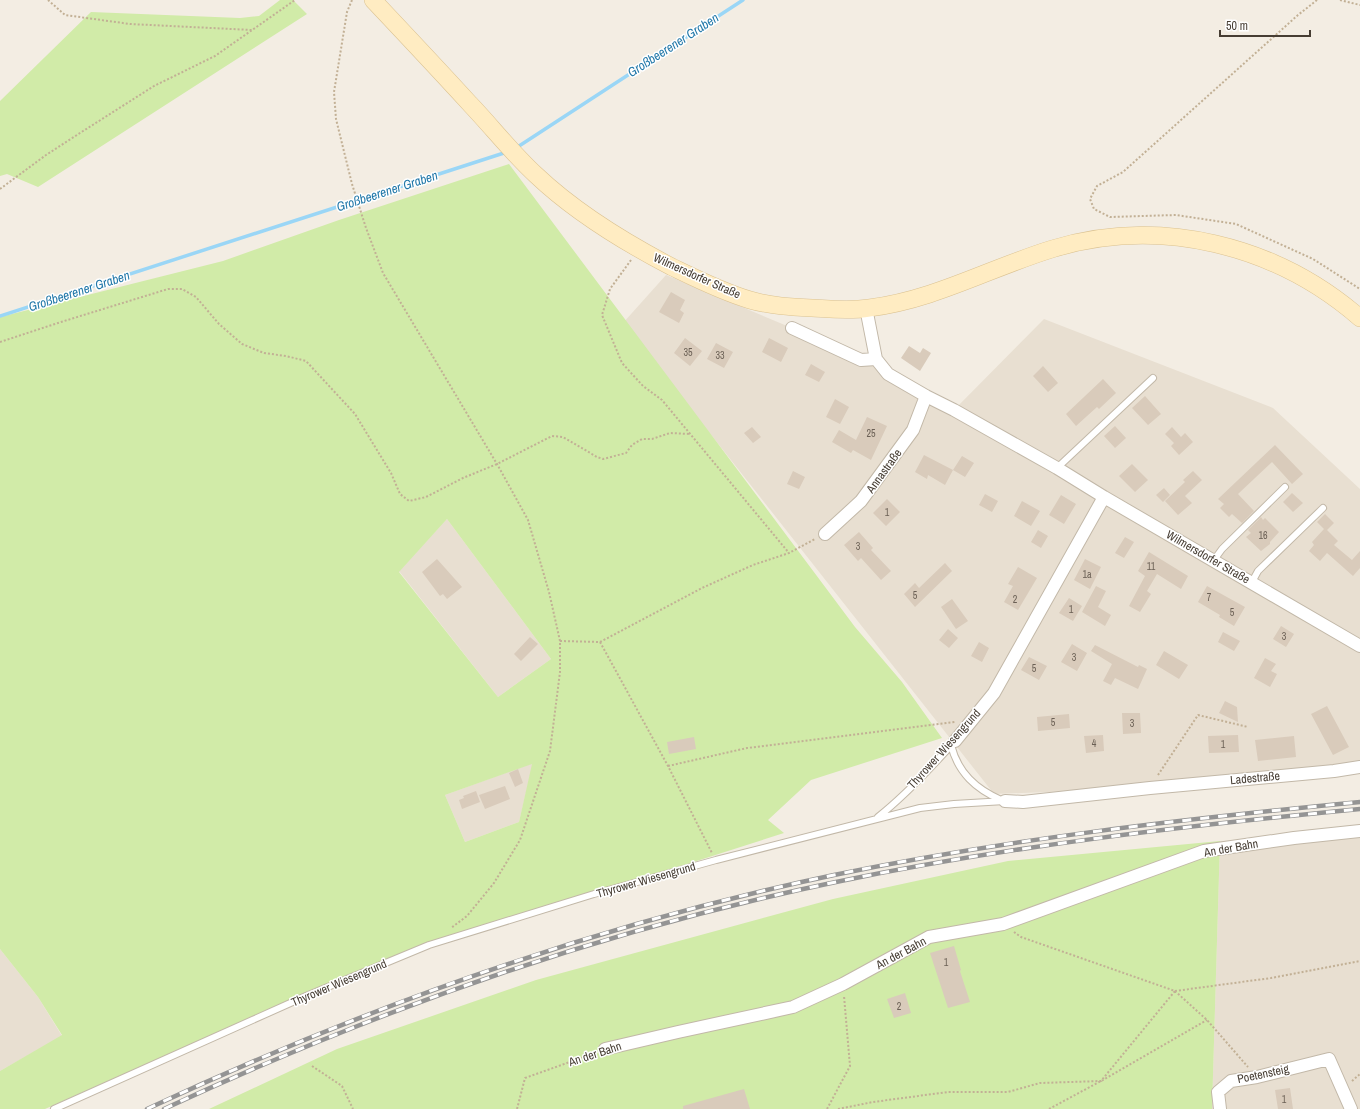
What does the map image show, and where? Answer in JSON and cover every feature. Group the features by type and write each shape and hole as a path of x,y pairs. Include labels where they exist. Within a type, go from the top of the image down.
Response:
{"main road":[{"name":"Wilmersdorfer Straße","path":"373,0 528,167 546,184 574,206 638,249 724,291 752,300 782,307 836,310 866,308"},
{"path":"866,308 899,303 933,293 1037,254 1072,244 1106,238 1146,235 1182,237 1206,241 1248,252 1293,272 1324,290 1360,318"}],"street":[{"name":"Wilmersdorfer Straße","path":"866,308 876,358 888,374 1057,468 1360,646"},
{"path":"792,328 861,360 876,358"},
{"name":"Annastraße","path":"825,534 861,501 905,442 913,430 926,396"},
{"name":"Thyrower Wiesengrund","path":"953,743 994,693 1104,497"},
{"name":"Ladestraße","path":"1005,801 1023,802 1150,788 1334,771 1360,767"},
{"name":"An der Bahn","path":"605,1049 793,1007 843,984 929,937 1003,924 1204,851 1294,838 1360,831"},
{"name":"Poetensteig","path":"1220,1109 1218,1092 1231,1081 1257,1077 1329,1059 1351,1109"}],"lane":[{"path":"1057,468 1153,378"},
{"path":"1214,560 1222,549 1285,487"},
{"path":"1252,582 1258,571 1323,508"},
{"path":"953,743 961,770 975,785 987,794 1005,801"},
{"name":"Thyrower Wiesengrund","path":"54,1109 306,996 429,945 594,894 716,860 875,819 894,804 930,769 953,743"},
{"path":"875,819 920,808 1005,801"}],"path":[{"path":"48,0 65,15 130,24 254,30"},
{"path":"0,189 46,155 109,114 154,86 215,56 295,0"},
{"path":"352,0 347,12 334,92 336,119 352,184 364,223 383,273 497,464 528,520 549,592 560,641 560,672 550,751 520,840 494,883 467,916 451,928"},
{"path":"1318,0 1298,15 1123,172 1097,186 1090,199 1094,209 1110,217 1176,215 1236,224 1313,259 1360,290"},
{"path":"1340,0 1360,5"},
{"path":"638,249 610,289 602,315 622,363 643,386 662,400 789,553"},
{"path":"0,342 168,289 182,289 196,297 219,324 242,344 264,353 306,361 355,414 391,473 400,494 409,501 426,497 464,478 497,464 552,436 563,437 603,459 626,453 632,445 642,439 652,439 670,434 690,434"},
{"path":"560,641 600,642 702,588 753,565 789,553 825,534"},
{"path":"600,642 668,766 716,860"},
{"path":"1150,788 1198,715 1248,727"},
{"path":"668,766 747,748 972,719"},
{"path":"1003,924 1021,937 1175,991 1207,1020 1257,1077"},
{"path":"838,1109 873,1102 948,1092 1008,1092 1040,1083 1101,1081 1175,991 1271,978 1360,961"},
{"path":"827,1109 850,1066 843,984"},
{"path":"1049,1109 1207,1020"},
{"name":"An der Bahn","path":"516,1109 525,1078 605,1049"},
{"path":"312,1066 342,1086 353,1109"}],"shaded area":[{"path":"666,275 792,328 861,360 876,359 888,374 954,410 1044,319 1273,408 1360,489 1360,767 1150,788 994,794 623,323"},
{"path":"447,519 551,659 498,697 399,571"},
{"path":"533,763 519,822 465,842 445,795"},
{"path":"1360,835 1360,1109 1212,1109 1220,841"},
{"path":"0,949 38,997 62,1036 0,1071"}],"green space":[{"path":"280,0 293,0 307,14 38,187 7,174 0,176 0,101 91,12 240,18 259,16"},
{"path":"509,164 855,627 902,682 942,738 811,780 768,820 784,833 427,947 205,1038 45,1109 0,1109 0,1071 62,1035 38,997 0,949 0,317 223,261 339,220","holes":["447,519 551,659 498,697 399,572","532,764 519,822 465,842 445,795"]},
{"path":"1220,841 1212,1109 209,1109 337,1049 536,980 833,899 1008,861"}],"building":[{"path":"671,292 685,300 680,310 684,313 679,323 659,312"},
{"path":"685,338 702,351 690,366 674,353"},
{"path":"769,338 788,348 781,362 762,352"},
{"path":"716,343 733,352 724,368 707,359"},
{"path":"909,346 920,353 923,348 931,353 920,371 901,358"},
{"path":"811,364 825,372 819,382 805,375"},
{"path":"1043,366 1058,383 1048,392 1033,376"},
{"path":"1103,379 1116,393 1099,409 1097,407 1076,426 1066,414"},
{"path":"1145,396 1161,414 1148,425 1132,408"},
{"path":"835,399 849,407 840,424 826,417"},
{"path":"867,417 887,426 871,460 853,450 851,453 832,442 839,430 856,440"},
{"path":"1115,426 1126,438 1115,448 1104,436"},
{"path":"752,427 761,437 753,443 744,433"},
{"path":"1172,427 1181,437 1185,433 1193,442 1179,455 1171,446 1174,443 1165,434"},
{"path":"1275,445 1303,474 1292,484 1272,462 1238,494 1254,511 1242,523 1232,514 1229,517 1220,508 1224,504 1218,499"},
{"path":"924,455 953,470 945,485 928,475 927,479 915,472"},
{"path":"962,456 974,463 965,477 953,470"},
{"path":"1132,464 1148,480 1135,492 1119,476"},
{"path":"793,471 805,477 799,489 787,484"},
{"path":"1193,471 1202,480 1185,496 1192,503 1178,515 1165,501 1185,482 1183,480"},
{"path":"1164,488 1170,495 1163,502 1156,495"},
{"path":"1292,493 1303,503 1293,512 1283,502"},
{"path":"985,494 998,501 992,512 979,505"},
{"path":"1061,495 1076,504 1064,524 1049,515"},
{"path":"887,499 900,512 886,526 873,513"},
{"path":"1022,501 1040,511 1031,526 1014,516"},
{"path":"1325,514 1334,523 1327,530 1338,541 1334,545 1352,560 1360,551 1360,568 1353,576 1327,553 1320,561 1309,551 1314,545 1312,542 1324,529 1317,522"},
{"path":"1261,517 1263,520 1265,518 1279,532 1270,544 1261,551 1246,537 1251,533 1248,530"},
{"path":"1038,530 1048,536 1041,548 1031,542"},
{"path":"859,532 873,548 871,550 891,571 881,580 861,558 858,561 844,545"},
{"path":"1125,537 1134,542 1124,558 1115,553"},
{"path":"1149,552 1188,576 1181,589 1157,574 1147,591 1151,594 1140,612 1129,606 1145,576 1138,571"},
{"path":"437,559 462,587 447,599 443,594 440,596 422,572"},
{"path":"1085,559 1101,567 1090,589 1074,580"},
{"path":"945,563 952,571 915,607 904,594 915,583 919,588"},
{"path":"1018,567 1037,578 1018,610 1004,602 1013,586 1008,584"},
{"path":"1096,586 1106,591 1098,607 1111,615 1105,626 1082,612"},
{"path":"1207,586 1245,607 1234,626 1219,617 1220,615 1198,602"},
{"path":"1069,598 1082,606 1073,621 1059,613"},
{"path":"952,599 968,621 956,629 941,607"},
{"path":"1281,626 1294,634 1286,647 1273,639"},
{"path":"948,629 958,638 949,648 939,640"},
{"path":"1223,632 1240,641 1234,651 1218,642"},
{"path":"530,637 538,644 521,661 514,654"},
{"path":"979,642 989,648 982,662 971,656"},
{"path":"1072,644 1087,653 1077,671 1061,662"},
{"path":"1095,645 1138,667 1139,665 1147,669 1138,689 1115,678 1111,685 1103,681 1112,664 1091,651"},
{"path":"1164,651 1188,665 1179,679 1156,665"},
{"path":"1029,657 1047,666 1039,680 1021,670"},
{"path":"1265,658 1276,664 1271,671 1277,674 1270,687 1254,678"},
{"path":"1225,701 1237,707 1238,722 1219,713"},
{"path":"1327,706 1349,747 1333,755 1311,714"},
{"path":"1122,713 1140,713 1141,733 1123,734"},
{"path":"1069,714 1070,728 1038,731 1037,717"},
{"path":"1103,735 1104,751 1086,753 1084,736"},
{"path":"1238,735 1239,752 1209,753 1208,736"},
{"path":"1294,736 1296,757 1258,761 1255,740"},
{"path":"694,737 696,749 669,754 667,742"},
{"path":"518,769 523,783 515,787 509,773"},
{"path":"505,786 510,799 485,809 479,795"},
{"path":"476,791 480,802 462,809 459,800 464,798 463,796"},
{"path":"954,946 970,1002 948,1008 930,953"},
{"path":"905,993 911,1013 894,1018 887,999"},
{"path":"1290,1088 1293,1109 1278,1109 1275,1090"},
{"path":"744,1089 750,1109 683,1109 683,1106"}],"waterway":[{"name":"Großbeerener Graben","path":"516,148 743,0"},
{"name":"Großbeerener Graben","path":"0,316 507,152"}],"railway":[{"path":"147,1109 230,1071 314,1036 398,1003 484,972 657,918 745,895 899,862 1096,831 1360,802"},
{"path":"164,1109 327,1038 493,976 663,924 749,901 901,869 1097,838 1360,809"}]}
